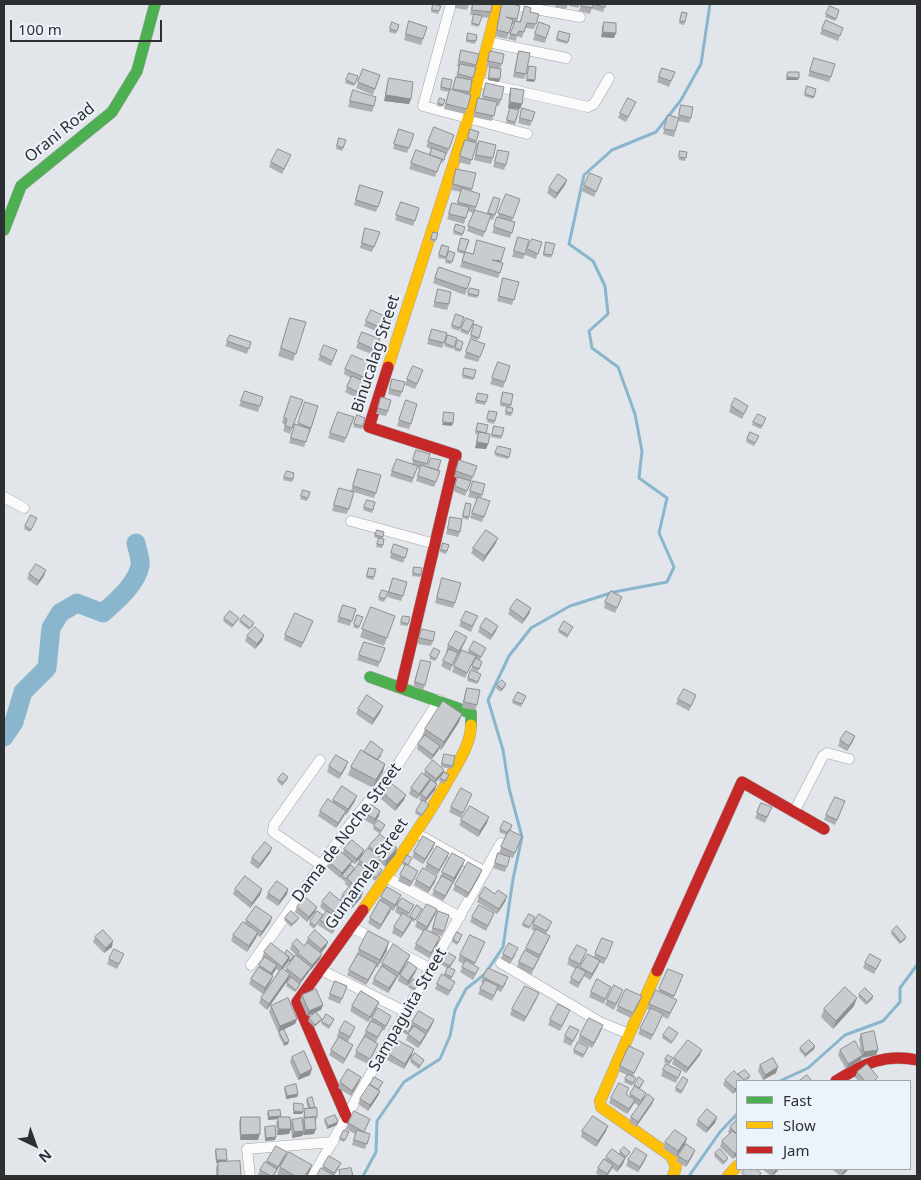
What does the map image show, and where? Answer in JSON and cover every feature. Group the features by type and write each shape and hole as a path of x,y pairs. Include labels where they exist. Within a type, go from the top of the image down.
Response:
{"street":[{"name":"Orani Road","path":"4,230 21,186 64,149 112,112 137,71 155,4"},
{"path":"451,4 424,106 527,134"},
{"name":"Binucalag Street","path":"401,687 456,456 369,427 468,119 498,4"},
{"path":"504,4 580,17"},
{"path":"488,42 566,58"},
{"path":"478,82 588,107 594,104 609,78"},
{"path":"4,497 24,508"},
{"path":"351,521 435,544"},
{"name":"Gumamela Street","path":"347,1118 297,1002 417,834 455,768 470,735 471,713 439,700 370,677"},
{"name":"Dama de Noche Street","path":"251,965 348,827 399,764 439,700"},
{"path":"794,812 823,756 827,753 848,759"},
{"path":"320,760 274,825 273,832 321,865"},
{"path":"672,1176 676,1167 671,1156 602,1107 600,1101 605,1086 742,782 824,828"},
{"path":"417,834 486,872"},
{"name":"Sampaguita Street","path":"313,1176 501,843"},
{"path":"386,877 460,917"},
{"path":"351,927 431,969"},
{"path":"501,963 600,1022 629,1034"},
{"path":"321,970 406,1012"},
{"path":"838,1080 868,1061 902,1056 917,1060"},
{"path":"250,1176 247,1149 333,1142"}],"building":[{"path":"433,4 441,6 439,11 432,10"},
{"path":"473,4 492,4 491,12 472,10"},
{"path":"502,4 520,6 517,19 506,17 513,20 509,33 497,30"},
{"path":"581,4 593,4 592,8 581,6"},
{"path":"594,4 606,4 605,7"},
{"path":"525,6 531,8 530,12 539,14 536,24 527,23 524,32 519,31 517,35 510,34 515,21 520,22"},
{"path":"830,6 839,10 836,19 826,14"},
{"path":"682,12 687,13 685,22 680,21"},
{"path":"474,14 482,16 479,25 472,23"},
{"path":"826,20 843,28 840,36 822,29"},
{"path":"409,21 427,27 423,39 406,34"},
{"path":"392,22 399,25 397,31 390,29"},
{"path":"539,22 550,26 546,38 535,34"},
{"path":"604,22 616,23 616,33 603,32"},
{"path":"559,31 570,34 568,42 557,39"},
{"path":"468,33 477,35 476,41 467,40"},
{"path":"461,50 479,54 476,65 459,61"},
{"path":"490,51 504,54 502,64 488,61"},
{"path":"519,51 530,53 526,74 515,72"},
{"path":"814,58 835,64 831,77 810,71"},
{"path":"460,64 476,67 473,78 458,74"},
{"path":"529,66 536,67 535,80 527,79"},
{"path":"490,67 501,69 500,79 489,78"},
{"path":"662,68 675,72 671,81 659,77"},
{"path":"363,69 380,75 375,89 358,82"},
{"path":"788,72 799,72 799,78 787,77"},
{"path":"349,73 358,76 355,84 346,80"},
{"path":"456,77 472,80 470,92 453,89"},
{"path":"389,78 413,82 411,99 386,95"},
{"path":"443,78 452,80 450,89 441,87"},
{"path":"486,83 504,87 501,100 483,96"},
{"path":"807,86 816,89 814,97 805,94"},
{"path":"511,88 524,90 522,104 510,102"},
{"path":"450,89 471,95 467,109 446,104"},
{"path":"353,90 376,97 374,106 350,101"},
{"path":"440,98 445,100 443,105 438,103"},
{"path":"478,98 497,102 494,116 475,112"},
{"path":"628,98 636,102 628,117 620,113"},
{"path":"681,105 693,107 691,118 679,115"},
{"path":"510,108 519,110 515,122 507,120"},
{"path":"522,108 535,112 532,121 520,118"},
{"path":"668,115 679,118 675,131 664,129"},
{"path":"434,127 454,135 449,149 428,142"},
{"path":"399,129 414,134 409,148 394,144"},
{"path":"470,129 479,132 476,141 468,138"},
{"path":"339,138 346,140 343,148 337,146"},
{"path":"465,140 477,143 472,160 460,156"},
{"path":"479,141 496,145 493,158 476,155"},
{"path":"432,148 446,153 444,160 430,155"},
{"path":"278,149 291,155 284,169 271,162"},
{"path":"416,150 442,159 437,172 411,163"},
{"path":"498,150 509,152 506,165 495,162"},
{"path":"680,151 687,152 686,158 679,157"},
{"path":"456,169 476,173 472,189 453,184"},
{"path":"590,173 602,178 596,192 584,185"},
{"path":"558,174 567,180 557,193 549,188"},
{"path":"360,185 383,192 378,207 356,200"},
{"path":"462,188 480,194 476,207 458,202"},
{"path":"506,194 520,199 513,218 498,213"},
{"path":"494,197 500,199 495,215 488,213"},
{"path":"401,202 419,208 415,221 396,215"},
{"path":"452,203 469,207 466,218 449,214"},
{"path":"475,210 491,215 485,232 468,226"},
{"path":"497,217 515,222 512,233 494,227"},
{"path":"456,224 465,227 463,234 454,231"},
{"path":"365,228 380,232 374,247 362,243"},
{"path":"433,232 438,233 436,240 431,239"},
{"path":"518,237 529,240 525,254 514,251"},
{"path":"461,238 469,240 465,252 458,250"},
{"path":"532,239 542,242 538,254 527,249"},
{"path":"477,240 505,248 501,261 492,260 503,263 500,273 462,261 465,252 473,254"},
{"path":"546,242 555,244 552,255 544,254"},
{"path":"442,245 449,247 446,257 439,255"},
{"path":"449,251 455,253 452,262 446,260"},
{"path":"439,267 471,278 467,289 435,278"},
{"path":"503,278 519,282 514,300 499,296"},
{"path":"470,288 479,290 478,296 468,293"},
{"path":"438,289 451,292 449,304 435,302"},
{"path":"371,310 391,319 386,330 366,321"},
{"path":"456,314 464,317 460,328 452,325"},
{"path":"290,318 306,322 296,354 281,348"},
{"path":"466,318 474,321 469,332 461,329"},
{"path":"474,324 482,327 479,338 471,335"},
{"path":"432,329 447,333 444,343 429,339"},
{"path":"362,332 380,339 375,350 358,342"},
{"path":"230,335 251,342 249,349 227,341"},
{"path":"448,335 457,338 454,347 445,343"},
{"path":"471,339 485,344 480,357 466,352"},
{"path":"458,340 463,342 461,350 455,348"},
{"path":"324,345 337,350 332,361 320,355"},
{"path":"352,355 372,364 366,378 345,369"},
{"path":"498,362 510,366 505,382 492,378"},
{"path":"413,366 423,370 417,384 407,379"},
{"path":"464,368 476,370 474,378 463,375"},
{"path":"352,376 370,384 365,395 347,387"},
{"path":"392,379 405,382 402,392 390,389"},
{"path":"245,391 263,397 260,406 241,401"},
{"path":"503,392 513,394 511,405 501,403"},
{"path":"478,393 488,395 486,402 476,400"},
{"path":"291,396 303,400 292,428 285,426 287,419 284,418"},
{"path":"381,397 391,400 388,411 378,408"},
{"path":"735,398 748,406 744,414 731,406"},
{"path":"406,400 417,404 411,424 399,420"},
{"path":"305,402 318,406 311,428 298,423"},
{"path":"507,407 513,408 512,413 506,412"},
{"path":"489,411 497,412 495,421 487,419"},
{"path":"338,412 354,417 346,438 330,433"},
{"path":"444,412 454,413 453,423 443,422"},
{"path":"758,414 766,418 762,426 753,422"},
{"path":"357,415 365,418 363,426 354,424"},
{"path":"478,423 488,425 486,433 476,431"},
{"path":"295,424 310,429 306,442 291,438"},
{"path":"494,426 504,428 502,436 492,435"},
{"path":"479,432 490,434 488,444 477,442"},
{"path":"750,432 759,436 755,443 747,439"},
{"path":"498,446 511,449 509,457 495,453"},
{"path":"416,450 430,454 427,464 413,460"},
{"path":"431,458 441,460 438,470 428,467"},
{"path":"397,459 418,466 413,478 392,471"},
{"path":"459,460 477,466 473,477 456,471"},
{"path":"421,465 440,471 436,482 418,476"},
{"path":"358,469 381,475 376,493 353,486"},
{"path":"287,471 294,473 293,479 284,477"},
{"path":"458,477 471,481 467,491 455,486"},
{"path":"473,481 485,484 482,495 470,491"},
{"path":"339,488 354,492 349,509 334,505"},
{"path":"303,490 310,492 308,498 301,496"},
{"path":"478,497 490,501 484,517 472,513"},
{"path":"367,500 375,502 373,510 364,507"},
{"path":"466,503 471,504 469,517 463,516"},
{"path":"31,515 37,518 31,530 25,526"},
{"path":"450,517 462,519 460,532 448,529"},
{"path":"377,530 384,532 383,537 375,535"},
{"path":"486,530 498,538 485,556 473,548"},
{"path":"379,538 384,539 383,545 377,544"},
{"path":"443,543 449,545 447,551 441,550"},
{"path":"394,544 408,549 405,558 391,553"},
{"path":"36,564 46,570 39,581 29,574"},
{"path":"414,567 422,568 421,575 413,573"},
{"path":"369,568 376,569 374,577 367,576"},
{"path":"393,578 407,582 403,596 389,592"},
{"path":"442,578 461,583 455,603 437,598"},
{"path":"382,590 388,592 385,599 379,597"},
{"path":"611,591 622,597 617,608 605,602"},
{"path":"517,599 531,608 524,619 510,609"},
{"path":"343,605 356,609 352,621 339,617"},
{"path":"371,607 395,616 387,638 362,629"},
{"path":"230,611 239,618 233,625 224,618"},
{"path":"466,611 478,616 472,626 461,621"},
{"path":"295,613 313,621 303,643 285,635"},
{"path":"244,615 254,623 250,628 240,620"},
{"path":"357,615 363,617 359,627 354,624"},
{"path":"403,616 410,617 408,624 401,622"},
{"path":"486,618 498,626 492,635 480,627"},
{"path":"564,621 573,627 568,635 559,630"},
{"path":"255,627 264,635 257,644 247,636"},
{"path":"422,629 435,632 433,641 419,638"},
{"path":"456,631 467,637 459,651 448,645"},
{"path":"474,641 486,648 481,657 469,650"},
{"path":"364,642 385,648 380,662 359,655"},
{"path":"434,648 440,651 436,659 430,656"},
{"path":"449,649 458,653 452,665 443,661"},
{"path":"462,650 476,656 467,673 454,666"},
{"path":"476,658 482,662 479,669 472,666"},
{"path":"421,660 431,662 425,685 415,682"},
{"path":"471,670 481,674 478,682 468,678"},
{"path":"502,680 506,684 502,689 497,685"},
{"path":"467,688 480,690 477,705 464,702"},
{"path":"684,689 696,695 691,706 678,699"},
{"path":"518,692 526,696 522,704 513,701"},
{"path":"367,695 383,706 374,719 358,709"},
{"path":"443,701 462,714 444,742 425,729"},
{"path":"846,731 855,736 849,746 840,740"},
{"path":"425,735 440,746 433,755 418,744"},
{"path":"371,741 383,750 377,760 364,752"},
{"path":"361,750 385,764 376,780 351,767"},
{"path":"444,754 455,756 453,766 442,764"},
{"path":"336,755 348,762 341,774 329,766"},
{"path":"433,760 444,770 436,779 425,770"},
{"path":"444,772 449,775 445,781 440,778"},
{"path":"283,773 288,777 283,783 278,779"},
{"path":"422,773 430,779 419,794 411,788"},
{"path":"431,780 437,784 426,798 421,794"},
{"path":"391,783 406,795 397,805 383,793"},
{"path":"342,786 357,796 348,809 333,800"},
{"path":"461,788 472,794 463,813 451,807"},
{"path":"835,797 845,801 837,820 826,815"},
{"path":"328,799 346,811 338,823 320,811"},
{"path":"423,800 429,805 422,815 416,811"},
{"path":"761,803 772,807 767,817 757,813"},
{"path":"370,804 380,811 375,819 364,813"},
{"path":"470,806 489,817 480,831 461,820"},
{"path":"378,820 385,825 381,831 374,826"},
{"path":"504,821 512,825 508,833 500,829"},
{"path":"509,830 522,836 515,853 501,847"},
{"path":"380,834 397,848 386,861 369,846"},
{"path":"423,836 435,843 425,859 414,852"},
{"path":"352,840 364,850 357,859 344,849"},
{"path":"265,842 272,848 260,864 252,858"},
{"path":"437,846 449,853 439,870 427,863"},
{"path":"368,848 381,858 372,870 359,860"},
{"path":"339,850 352,861 342,873 329,862"},
{"path":"452,853 465,860 454,878 442,872"},
{"path":"498,853 510,857 507,867 495,863"},
{"path":"407,855 412,858 408,865 403,862"},
{"path":"468,862 482,870 469,893 455,885"},
{"path":"359,864 367,870 363,874 366,877 361,883 358,880 354,885 363,892 353,904 342,895 352,883 347,878"},
{"path":"406,864 418,871 412,882 400,875"},
{"path":"351,865 355,869 346,879 342,876"},
{"path":"378,866 382,870 376,878 371,874"},
{"path":"423,868 437,876 430,888 416,880"},
{"path":"245,876 262,889 252,903 235,889"},
{"path":"442,876 453,882 445,896 434,890"},
{"path":"277,881 288,889 280,901 268,893"},
{"path":"387,887 401,895 395,905 381,897"},
{"path":"485,887 495,894 498,890 507,896 499,909 479,897"},
{"path":"330,892 349,908 341,917 322,902"},
{"path":"305,897 317,907 309,917 297,907"},
{"path":"402,898 414,905 409,913 397,906"},
{"path":"380,900 391,907 381,925 370,918"},
{"path":"427,904 437,909 427,927 417,921"},
{"path":"417,905 422,909 415,920 410,916"},
{"path":"479,905 494,913 488,926 472,917"},
{"path":"256,906 272,917 262,932 246,920"},
{"path":"291,911 299,918 292,924 285,918"},
{"path":"317,911 323,915 315,926 310,922"},
{"path":"327,911 340,919 334,929 320,920"},
{"path":"438,911 449,915 444,931 433,928"},
{"path":"403,913 412,919 403,933 394,927"},
{"path":"529,914 535,917 530,927 523,924"},
{"path":"539,914 552,922 546,931 533,924"},
{"path":"243,922 258,932 249,946 233,935"},
{"path":"897,926 906,937 901,942 892,931"},
{"path":"425,929 440,937 431,953 416,944"},
{"path":"536,929 550,936 540,955 526,948"},
{"path":"103,930 113,941 106,948 95,937"},
{"path":"315,930 328,942 321,949 308,938"},
{"path":"368,931 389,942 380,960 359,949"},
{"path":"457,932 462,935 458,943 453,939"},
{"path":"470,935 485,942 475,963 460,955"},
{"path":"602,938 613,942 606,959 595,954"},
{"path":"297,939 304,946 307,942 322,954 312,965 298,953 299,951 292,944"},
{"path":"271,943 289,957 282,967 264,952"},
{"path":"509,943 518,948 512,959 503,954"},
{"path":"393,944 410,955 399,973 382,963"},
{"path":"577,945 587,950 580,964 569,959"},
{"path":"114,949 124,954 119,964 109,959"},
{"path":"287,950 294,956 290,961 289,957 285,954"},
{"path":"525,950 539,958 533,969 519,962"},
{"path":"447,952 456,957 450,966 441,961"},
{"path":"358,954 377,964 368,980 349,970"},
{"path":"588,954 600,961 592,974 580,967"},
{"path":"870,954 881,960 876,969 865,963"},
{"path":"296,955 311,967 301,980 286,968"},
{"path":"265,957 277,965 271,973 259,965"},
{"path":"466,960 479,968 475,974 462,967"},
{"path":"409,962 417,968 408,981 400,975"},
{"path":"382,966 397,976 389,988 374,979"},
{"path":"259,967 273,976 265,988 251,979"},
{"path":"448,967 455,970 452,977 445,974"},
{"path":"577,967 586,972 579,983 571,978"},
{"path":"282,968 290,974 269,1004 261,998"},
{"path":"488,968 508,977 503,987 483,977"},
{"path":"668,969 683,975 674,996 659,989"},
{"path":"442,974 455,982 450,991 437,984"},
{"path":"291,977 300,984 296,990 287,983"},
{"path":"413,979 419,983 415,989 409,985"},
{"path":"597,979 611,987 605,999 591,992"},
{"path":"485,980 498,986 494,996 480,989"},
{"path":"335,981 347,986 342,999 330,994"},
{"path":"614,985 623,990 616,1004 607,1000"},
{"path":"525,986 539,993 526,1017 512,1009"},
{"path":"845,987 857,998 836,1021 824,1009"},
{"path":"865,988 873,996 867,1002 859,994"},
{"path":"316,989 323,1005 309,1011 302,995"},
{"path":"626,989 642,996 633,1013 618,1006"},
{"path":"656,990 677,1000 670,1013 649,1004"},
{"path":"361,991 379,1002 370,1017 352,1006"},
{"path":"288,998 297,1019 280,1026 271,1006"},
{"path":"558,1004 570,1010 562,1026 550,1020"},
{"path":"378,1008 391,1016 386,1026 372,1018"},
{"path":"651,1008 663,1014 653,1035 640,1029"},
{"path":"419,1011 434,1020 427,1031 412,1022"},
{"path":"316,1012 322,1019 315,1025 309,1018"},
{"path":"326,1014 334,1019 330,1026 322,1022"},
{"path":"589,1018 603,1025 594,1043 580,1035"},
{"path":"345,1021 355,1027 350,1037 339,1031"},
{"path":"371,1021 383,1027 378,1037 366,1031"},
{"path":"407,1024 412,1027 408,1033 403,1029"},
{"path":"414,1026 426,1034 420,1043 408,1034"},
{"path":"570,1026 579,1030 573,1041 565,1036"},
{"path":"669,1027 678,1033 672,1042 663,1035"},
{"path":"284,1029 289,1041 285,1043 279,1032"},
{"path":"874,1031 878,1050 864,1052 861,1034"},
{"path":"365,1036 378,1044 370,1059 356,1051"},
{"path":"339,1037 353,1045 345,1059 331,1050"},
{"path":"397,1040 414,1049 405,1064 389,1054"},
{"path":"688,1040 702,1050 688,1068 674,1058"},
{"path":"809,1040 815,1046 806,1054 800,1048"},
{"path":"855,1041 863,1055 848,1064 840,1050"},
{"path":"578,1042 588,1047 584,1055 574,1050"},
{"path":"629,1046 644,1053 634,1073 620,1066"},
{"path":"304,1051 312,1069 300,1075 292,1057"},
{"path":"415,1053 424,1060 420,1066 411,1059"},
{"path":"668,1055 673,1058 670,1062 665,1059"},
{"path":"773,1058 778,1067 765,1075 760,1065"},
{"path":"666,1064 681,1071 678,1078 663,1070"},
{"path":"867,1064 878,1077 875,1080 864,1080 857,1072"},
{"path":"348,1069 361,1077 352,1091 340,1082"},
{"path":"745,1070 750,1076 744,1080 738,1074"},
{"path":"734,1071 744,1080 736,1080 735,1089 725,1080"},
{"path":"628,1074 636,1078 633,1083 625,1079"},
{"path":"807,1075 811,1080 800,1080"},
{"path":"374,1077 383,1082 378,1090 370,1085"},
{"path":"639,1077 644,1081 639,1088 634,1085"},
{"path":"683,1077 688,1080 682,1091 676,1088"},
{"path":"619,1083 629,1088 626,1094 635,1100 629,1109 611,1098"},
{"path":"296,1084 298,1094 287,1096 285,1087"},
{"path":"370,1084 380,1091 370,1105 360,1099"},
{"path":"635,1086 646,1093 641,1101 630,1094"},
{"path":"648,1094 654,1099 638,1122 631,1117"},
{"path":"312,1097 315,1107 310,1108 307,1099"},
{"path":"294,1103 303,1104 303,1112 294,1111"},
{"path":"317,1108 317,1117 305,1118 304,1109"},
{"path":"707,1109 717,1117 708,1128 698,1120"},
{"path":"280,1110 281,1116 269,1117 268,1111"},
{"path":"354,1111 370,1119 364,1132 348,1123"},
{"path":"335,1115 338,1122 328,1126 325,1119"},
{"path":"593,1116 608,1126 598,1141 582,1131"},
{"path":"241,1117 260,1117 260,1134 241,1135"},
{"path":"278,1117 290,1117 291,1129 279,1129"},
{"path":"315,1117 316,1129 305,1130 304,1118"},
{"path":"302,1118 304,1131 294,1132 292,1120"},
{"path":"736,1121 736,1133 730,1127"},
{"path":"275,1126 276,1137 266,1138 265,1127"},
{"path":"344,1130 349,1132 345,1140 340,1138"},
{"path":"357,1130 370,1134 367,1144 354,1140"},
{"path":"675,1130 687,1138 678,1151 665,1142"},
{"path":"733,1131 736,1134 735,1154 722,1141"},
{"path":"686,1144 695,1150 688,1162 678,1156"},
{"path":"276,1146 287,1152 278,1167 267,1161"},
{"path":"624,1147 630,1152 626,1157 620,1151"},
{"path":"636,1148 647,1155 640,1167 628,1160"},
{"path":"216,1149 226,1149 227,1160 217,1160"},
{"path":"612,1149 625,1158 619,1167 606,1157"},
{"path":"720,1149 728,1158 724,1162 715,1153"},
{"path":"289,1152 312,1165 305,1176 295,1176 280,1167"},
{"path":"329,1156 341,1163 334,1173 323,1166"},
{"path":"604,1159 613,1165 607,1174 598,1168"},
{"path":"240,1161 241,1176 218,1176 218,1162"},
{"path":"265,1162 277,1169 273,1176 260,1170"},
{"path":"321,1168 335,1176 317,1176"},
{"path":"351,1168 353,1176 340,1176 339,1170"},
{"path":"744,1170 757,1170 761,1173 759,1176 746,1176 742,1173"}],"waterway":[{"path":"363,1176 376,1152 377,1121 404,1082 440,1059 450,1036 455,1010 466,989 485,974 503,947 513,879 522,837 509,788 503,750 488,700 509,656 531,628 570,606 614,592 667,582 674,567 659,533 667,498 639,478 642,451 635,414 618,367 592,348 589,331 608,314 605,286 593,261 569,244 584,175 612,150 656,132 681,100 701,64 710,4"},
{"path":"4,737 14,722 23,692 47,668 51,628 60,613 77,603 103,613 114,603 130,586 138,573 140,563 136,543"},
{"path":"782,1080 808,1068 845,1035 883,1021 900,1002 900,988 917,965"},
{"path":"689,1176 720,1132 736,1115"}],"traffic: fast":[{"path":"4,230 21,186 112,112 137,71 155,4"},
{"path":"370,677 471,713 471,725"}],"traffic: slow":[{"path":"388,367 468,119 498,4"},
{"path":"363,910 446,784 466,748 471,725"},
{"path":"657,971 600,1101 601,1107 671,1156 676,1167 673,1176"},
{"path":"728,1176 736,1167"}],"traffic: jam":[{"path":"388,367 369,427 456,455 401,687"},
{"path":"657,971 742,782 824,829"},
{"path":"347,1118 297,1002 363,910"},
{"path":"838,1080 865,1065 884,1059 905,1058 917,1060"}]}
